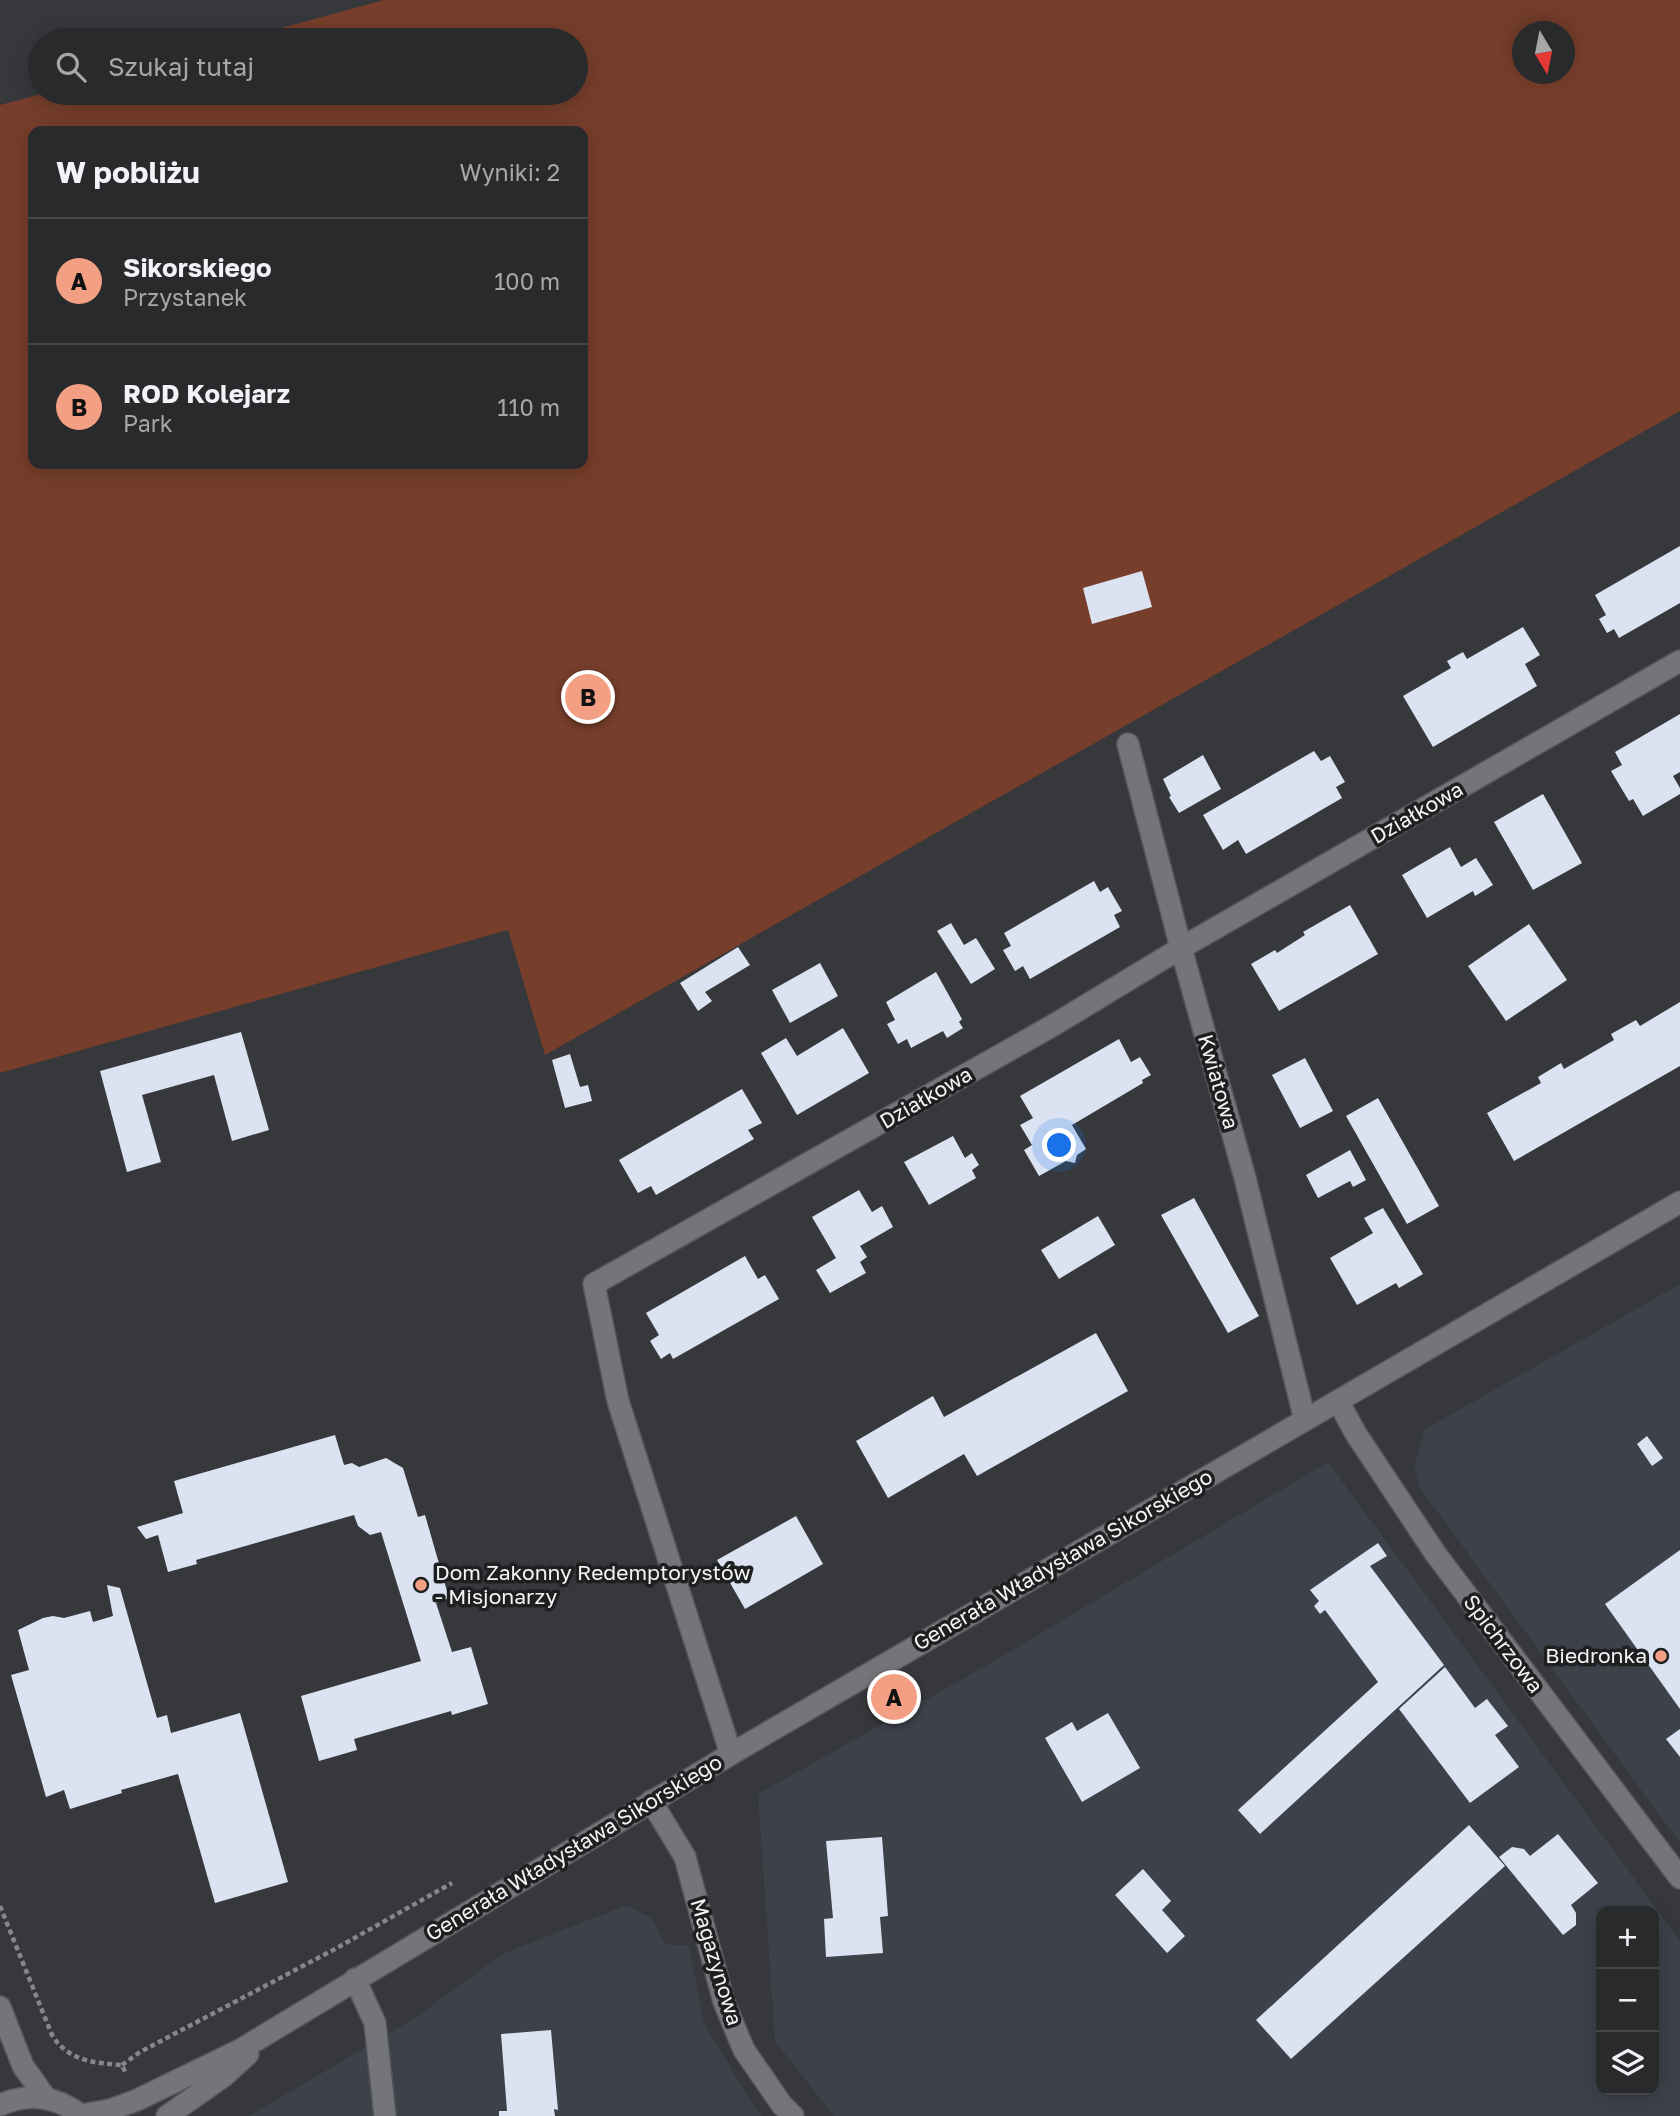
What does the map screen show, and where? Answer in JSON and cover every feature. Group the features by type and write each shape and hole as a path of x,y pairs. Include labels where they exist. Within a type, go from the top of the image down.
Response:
{"street":[{"name":"Działkowa","path":"731,1754 618,1401 594,1284 1040,1033 1181,948 1680,661"},
{"name":"Kwiatowa","path":"1128,744 1245,1178 1305,1420"},
{"name":"Generała Władysława Sikorskiego","path":"81,2115 110,2110 137,2100 270,2033 355,1979 731,1754 1680,1202"},
{"name":"Spichrzowa","path":"1338,1401 1356,1434 1435,1553 1680,1878"},
{"name":"Magazynowa","path":"652,1801 685,1857 724,2002 744,2050 782,2105 793,2116"},
{"path":"355,1979 375,2023 385,2116"},
{"path":"0,2007 23,2066 45,2097"},
{"name":"Generała Władysława Sikorskiego","path":"167,2116 224,2076 270,2033"},
{"path":"0,2105 12,2099 45,2097 70,2107 81,2115"}],"path":[{"path":"0,1906 58,2045 70,2055 87,2062 122,2065 140,2052 335,1949 460,1878"},
{"path":"122,2065 137,2100"}],"shaded area":[{"path":"384,0 1680,0 1680,411 545,1055 508,930 0,1073 0,105 28,98 28,105 588,105 588,28 282,28"},
{"path":"1680,1284 1680,1843 1420,1488 1414,1468 1424,1430"},
{"path":"1328,1462 1654,1906 1596,1906 1596,2095 1659,2095 1659,1912 1680,1941 1680,2116 834,2116 775,2041 758,1794 989,1664"},
{"path":"627,1905 651,1918 666,1944 689,1946 704,2023 762,2116 249,2116 412,2020 504,1953"}],"building":[{"path":"1680,546 1680,603 1619,638 1614,629 1607,633 1599,619 1606,615 1595,595"},
{"path":"1142,571 1152,607 1092,624 1083,588"},
{"path":"1523,627 1540,655 1525,664 1537,686 1433,747 1403,696 1451,668 1447,661 1463,652 1467,659"},
{"path":"1680,714 1680,772 1673,776 1680,788 1680,794 1643,816 1633,799 1629,801 1611,771 1622,765 1615,752"},
{"path":"1314,751 1321,761 1330,756 1345,782 1336,787 1342,798 1246,854 1238,840 1223,850 1203,815"},
{"path":"1203,755 1221,789 1179,813 1169,797 1171,796 1163,779"},
{"path":"1543,794 1582,863 1533,890 1494,822"},
{"path":"1450,847 1461,867 1476,858 1493,885 1475,896 1473,891 1427,918 1402,875"},
{"path":"1094,881 1100,892 1108,887 1122,911 1114,915 1120,927 1030,979 1023,966 1015,971 1003,950 1011,946 1004,933"},
{"path":"1350,905 1378,954 1279,1011 1251,964 1275,950 1277,953 1305,935 1303,932"},
{"path":"951,923 964,945 976,938 995,969 971,984 937,931"},
{"path":"1529,924 1567,980 1506,1021 1468,966"},
{"path":"738,947 750,965 705,992 712,1001 698,1011 680,983"},
{"path":"820,963 838,996 790,1023 772,990"},
{"path":"936,972 962,1019 959,1022 963,1028 947,1038 943,1031 911,1048 907,1039 898,1044 887,1024 895,1020 886,1002"},
{"path":"1680,1002 1680,1066 1514,1161 1487,1113 1541,1083 1538,1077 1561,1063 1564,1069 1614,1040 1611,1034 1636,1020 1640,1026"},
{"path":"843,1028 869,1073 797,1115 761,1053 786,1038 797,1056"},
{"path":"241,1032 269,1130 232,1141 214,1075 142,1095 161,1162 127,1172 100,1071"},
{"path":"1119,1039 1131,1062 1140,1057 1151,1075 1142,1080 1143,1083 1072,1125 1086,1149 1077,1155 1075,1163 1066,1161 1039,1176 1024,1150 1032,1145 1020,1125 1033,1118 1020,1096"},
{"path":"570,1054 580,1087 588,1085 592,1101 565,1108 552,1060"},
{"path":"1305,1058 1333,1111 1300,1128 1272,1075"},
{"path":"742,1089 762,1123 748,1130 754,1139 656,1195 651,1186 638,1193 619,1160"},
{"path":"1378,1098 1439,1206 1407,1224 1346,1116"},
{"path":"953,1136 965,1158 972,1153 979,1165 972,1170 976,1178 929,1205 904,1162"},
{"path":"1350,1150 1366,1180 1353,1187 1350,1181 1318,1198 1306,1175"},
{"path":"859,1190 872,1212 882,1206 893,1227 860,1246 867,1257 860,1262 866,1273 830,1293 816,1270 836,1258 812,1217"},
{"path":"1194,1198 1259,1316 1228,1333 1161,1215"},
{"path":"1383,1208 1423,1274 1399,1288 1396,1283 1357,1305 1330,1258 1373,1233 1364,1218"},
{"path":"1098,1216 1115,1245 1059,1279 1041,1250"},
{"path":"745,1256 758,1279 765,1275 779,1299 673,1359 670,1353 661,1359 650,1341 659,1335 646,1313"},
{"path":"1096,1333 1128,1391 977,1476 964,1454 888,1498 856,1441 933,1396 944,1417"},
{"name":"Dom Zakonny Redemptorystów - Misjonarzy","path":"335,1435 344,1465 352,1463 359,1467 386,1458 403,1468 418,1517 425,1515 449,1598 436,1603 452,1652 471,1647 488,1704 452,1715 451,1711 354,1739 357,1750 319,1761 301,1696 421,1661 381,1532 370,1535 358,1526 354,1515 196,1560 197,1564 168,1572 158,1535 146,1539 137,1527 183,1513 174,1481"},
{"path":"1647,1436 1663,1458 1652,1466 1637,1444"},
{"path":"796,1516 823,1564 745,1609 717,1560"},
{"path":"1378,1543 1387,1556 1370,1566 1444,1665 1260,1834 1238,1810 1378,1682 1325,1610 1320,1614 1314,1606 1319,1601 1310,1590"},
{"name":"Biedronka","path":"1680,1550 1680,1709 1605,1604"},
{"path":"107,1585 120,1588 157,1718 167,1715 171,1733 240,1713 288,1882 215,1903 178,1774 121,1790 122,1793 70,1809 64,1790 46,1797 11,1675 29,1670 18,1630 53,1616 64,1618 90,1611 93,1622 113,1616"},
{"path":"1445,1667 1475,1708 1487,1699 1508,1726 1495,1735 1519,1767 1470,1803 1399,1709"},
{"path":"1108,1713 1140,1768 1082,1802 1045,1738 1072,1722 1077,1731"},
{"path":"1680,1729 1680,1757 1666,1739"},
{"path":"1469,1825 1505,1866 1291,2059 1256,2020"},
{"path":"1558,1834 1598,1883 1571,1905 1576,1913 1576,1925 1563,1935 1499,1857 1512,1847 1524,1849 1530,1856"},
{"path":"882,1837 888,1916 880,1917 883,1953 826,1957 824,1919 833,1918 826,1841"},
{"path":"1143,1869 1171,1901 1162,1910 1185,1936 1167,1953 1115,1895"},
{"path":"551,2030 558,2110 554,2109 555,2116 499,2116 499,2111 507,2111 501,2034"}],"place":[{"name":"ROD Kolejarz","path":"588,697"},
{"name":"Dom Zakonny Redemptorystów - Misjonarzy","path":"421,1585"},
{"name":"Biedronka","path":"1661,1656"},
{"name":"Sikorskiego","path":"894,1697"}]}
